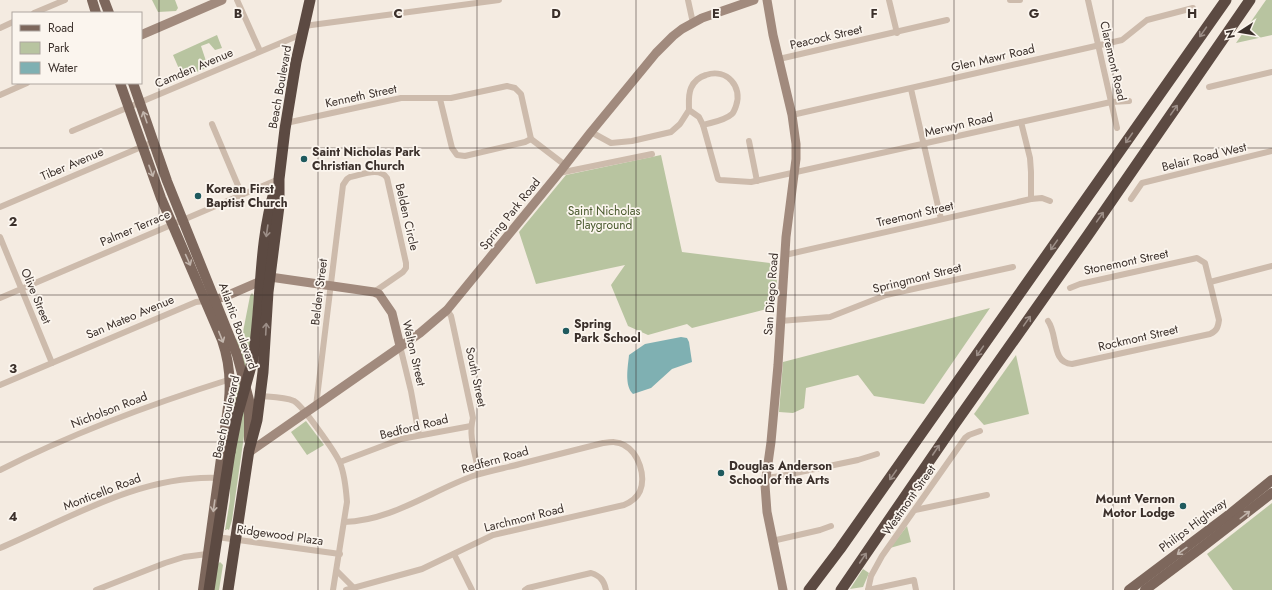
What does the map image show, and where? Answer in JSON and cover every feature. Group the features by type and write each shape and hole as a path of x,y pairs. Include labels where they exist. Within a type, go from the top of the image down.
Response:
{"highway":[{"name":"Beach Boulevard","path":"248,452 252,426 260,396 270,277 279,206 279,179 286,123 293,76 310,0"},
{"path":"809,590 850,536 1226,0"},
{"path":"841,590 1250,0"},
{"name":"Beach Boulevard","path":"209,590 211,555 217,537 230,452 237,416 253,359 260,282 270,205 279,179"},
{"path":"228,590 248,452"},
{"path":"211,555 226,564 230,577"}],"main road":[{"path":"92,0 96,12"},
{"path":"104,0 109,12"},
{"name":"Atlantic Boulevard","path":"120,84 142,147 172,225 232,340 249,400 252,426"},
{"name":"Atlantic Boulevard","path":"133,84 153,142 183,220 210,300 226,350 231,379 218,478 211,555 203,590"},
{"name":"Philips Highway","path":"1215,532 1272,480"},
{"name":"Philips Highway","path":"1129,590 1142,588 1215,532 1272,493"}],"street":[{"path":"36,12 65,0"},
{"path":"142,35 222,0"},
{"path":"237,0 260,52"},
{"name":"Camden Avenue","path":"72,131 260,52 303,30 499,0"},
{"path":"688,0 693,23"},
{"name":"Spring Park Road","path":"248,452 426,328 447,310 591,132 665,44 682,29 709,15 743,2 754,0"},
{"name":"San Diego Road","path":"767,0 792,115 796,144 785,255 778,365 766,478 765,502 782,590"},
{"path":"889,0 897,33"},
{"path":"1010,0 1020,0"},
{"name":"Claremont Road","path":"1088,0 1117,128"},
{"name":"Glen Mawr Road","path":"792,115 1122,40 1129,36 1141,24 1152,18 1193,8"},
{"name":"Peacock Street","path":"779,59 897,33 947,20"},
{"path":"0,28 12,22"},
{"path":"591,132 611,143 624,143 671,132 680,124 689,110 691,89 698,78 715,72 732,80 738,100 734,113 726,118 703,125 699,117 689,110"},
{"path":"1209,87 1272,72"},
{"path":"0,95 25,84"},
{"name":"Kenneth Street","path":"286,123 401,98 451,98 512,86 519,90 521,94 531,139"},
{"path":"911,89 941,219"},
{"path":"440,99 452,148 457,155 465,156 525,142 531,139 565,165"},
{"name":"Merwyn Road","path":"703,125 718,179 743,182 794,174 1111,102 1129,101"},
{"path":"1022,122 1030,165 1031,199"},
{"path":"212,124 242,195"},
{"name":"Tiber Avenue","path":"0,207 153,142"},
{"path":"749,142 757,181"},
{"name":"Belair Road West","path":"1131,199 1142,184 1272,151"},
{"path":"559,173 652,154"},
{"name":"Belden Circle","path":"344,182 350,177 376,171 383,173 387,178 406,268 403,272 374,292"},
{"name":"Palmer Terrace","path":"0,298 279,179"},
{"name":"Belden Street","path":"316,406 344,182"},
{"name":"Treemont Street","path":"785,255 1031,199 1042,198 1050,201"},
{"name":"Olive Street","path":"0,237 52,363"},
{"name":"Stonemont Street","path":"1070,288 1080,284 1197,258 1205,263 1210,282"},
{"path":"1210,282 1272,266"},
{"name":"Springmont Street","path":"780,321 830,317 886,295 1013,267"},
{"path":"270,277 374,292"},
{"name":"San Mateo Avenue","path":"0,385 196,302 224,297 270,277"},
{"name":"Rockmont Street","path":"1048,320 1052,328 1058,356 1063,362 1072,364 1210,334 1216,329 1219,320 1210,282"},
{"name":"Walton Street","path":"374,292 379,294 392,313 419,435"},
{"name":"South Street","path":"447,310 451,316 473,418 471,426 472,437 479,474"},
{"name":"Nicholson Road","path":"0,470 43,449 126,414 231,379"},
{"path":"260,396 294,401 306,412 340,462 346,488 347,502 340,554 333,590"},
{"path":"252,426 259,437 266,438 273,436"},
{"name":"Bedford Road","path":"340,462 387,444 419,435 471,426"},
{"name":"Westmont Street","path":"868,590 869,581 876,567 915,510 966,438 969,435 980,431"},
{"name":"Redfern Road","path":"344,522 363,520 395,510 479,474 611,442 624,445 631,449 635,454 641,471"},
{"path":"766,478 858,460 877,454"},
{"name":"Larchmont Road","path":"346,590 422,568 493,535 629,503 640,493 642,480 641,471"},
{"name":"Monticello Road","path":"0,548 71,516 144,487 180,479 218,478"},
{"path":"915,510 987,495"},
{"path":"772,541 831,526"},
{"name":"Ridgewood Plaza","path":"217,537 340,554"},
{"path":"454,554 472,590"},
{"path":"96,590 184,557 211,555"},
{"path":"337,571 354,588"},
{"path":"525,590 591,573 599,576 604,583 606,590"},
{"path":"868,590 914,580 916,590"}],"green space":[{"path":"152,0 175,0 178,8 176,11 158,12"},
{"path":"1266,0 1272,0 1272,35 1236,43"},
{"path":"217,35 222,48 215,50 209,43 201,46 208,67 183,78 173,55"},
{"name":"Saint Nicholas Playground","path":"661,155 682,252 778,264 775,307 692,328 687,324 648,335 628,326 611,285 625,265 536,284 519,232 566,175"},
{"path":"252,293 254,296 251,341 245,371 236,340 237,338 242,337 250,296"},
{"path":"990,308 924,404 874,396 858,375 806,388 804,408 793,413 779,412 783,362"},
{"path":"1016,355 1029,414 984,425 974,414"},
{"path":"240,377 246,422 232,520 229,530 225,530 230,500 230,428 237,378"},
{"path":"306,421 324,445 307,455 291,432"},
{"path":"1272,503 1272,590 1233,590 1207,554"},
{"path":"907,526 911,542 890,548"},
{"path":"220,562 223,565 219,590 212,590 218,564"},
{"path":"863,569 869,573 863,587 850,589"}],"water":[{"path":"681,337 687,338 689,342 692,362 672,369 651,388 633,394 628,386 627,370 629,355 645,344"}],"place":[{"name":"Saint Nicholas Park Christian Church","path":"304,159"},
{"name":"Korean First Baptist Church","path":"198,196"},
{"name":"Spring Park School","path":"566,331"},
{"name":"Douglas Anderson School of the Arts","path":"721,473"},
{"name":"Mount Vernon Motor Lodge","path":"1183,506"}]}
